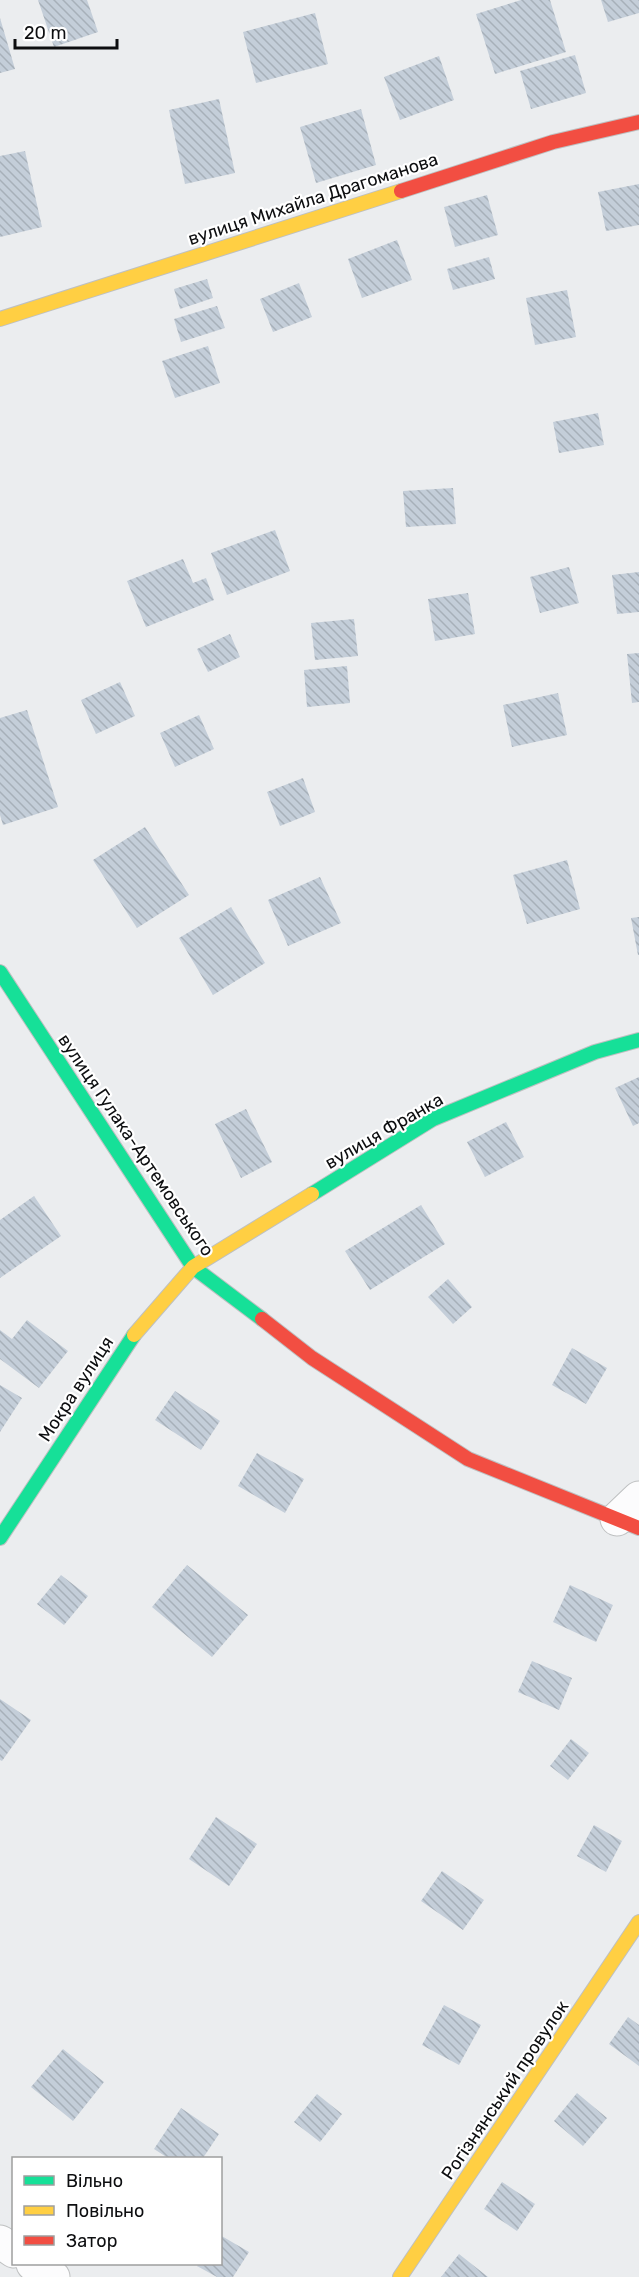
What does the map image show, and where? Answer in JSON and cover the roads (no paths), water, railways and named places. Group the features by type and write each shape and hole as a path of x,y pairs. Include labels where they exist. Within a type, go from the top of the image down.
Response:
{"street":[{"name":"вулиця Михайла Драгоманова","path":"0,319 553,142 639,122"},
{"name":"вулиця Гулака-Артемовського","path":"0,972 193,1267 312,1358 468,1459 632,1515"},
{"name":"вулиця Франка","path":"193,1267 433,1119 595,1052 639,1040"},
{"name":"Мокра вулиця","path":"0,1538 134,1334 193,1267"},
{"name":"Рогізнянський провулок","path":"400,2277 639,1922"},
{"path":"35,2265 53,2277"}]}
